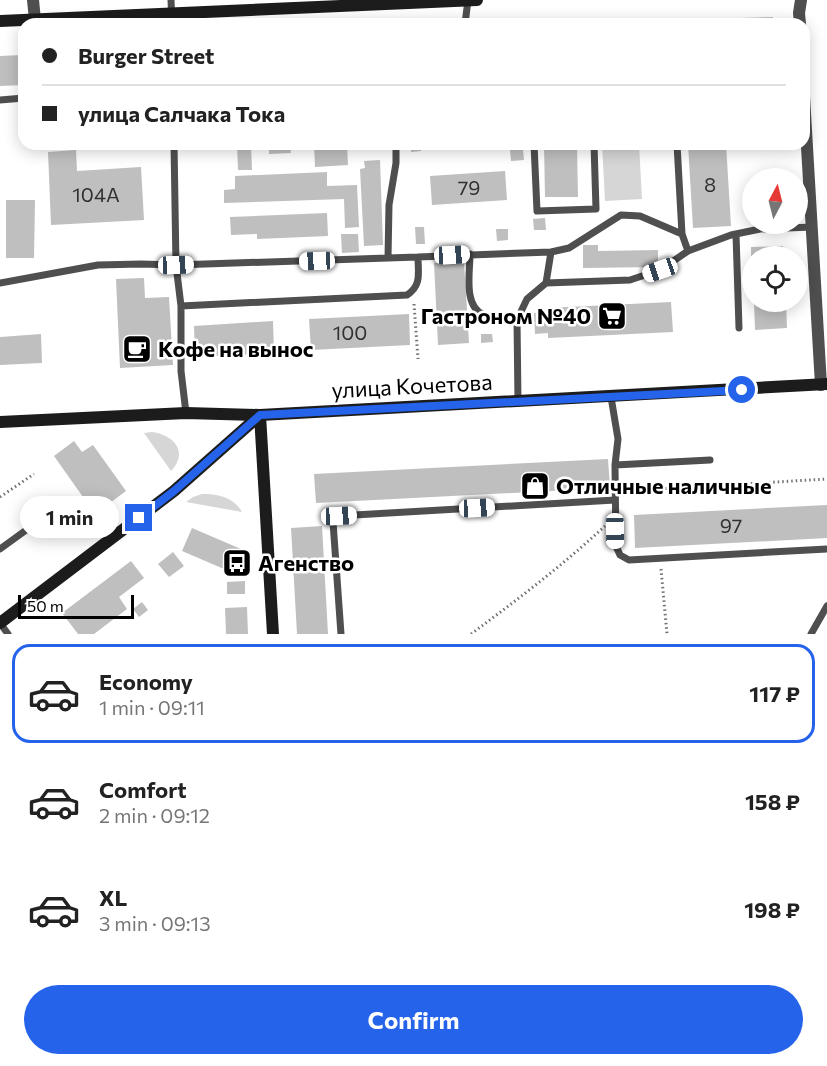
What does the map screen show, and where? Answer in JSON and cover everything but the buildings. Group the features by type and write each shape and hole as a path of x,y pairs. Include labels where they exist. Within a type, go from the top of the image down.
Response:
{"street":[{"path":"33,0 35,18"},
{"path":"186,18 431,1 477,0"},
{"path":"799,18 801,0"},
{"path":"0,21 18,22"},
{"path":"807,150 824,384"},
{"name":"улица Кочетова","path":"0,422 186,413 260,415 824,384"},
{"path":"0,623 174,491 260,415"},
{"path":"260,415 273,634"}],"lane":[{"path":"171,0 172,18"},
{"path":"466,18 468,0"},
{"path":"0,100 18,98"},
{"path":"174,150 176,265 181,306 182,372 186,413"},
{"path":"388,258 388,205 396,163 396,150"},
{"path":"534,150 537,211 596,208 594,150"},
{"path":"677,150 682,234 688,251"},
{"path":"0,283 98,265 176,265 551,252 569,248 621,215 640,216 682,234"},
{"path":"518,402 517,320 527,299 546,283 630,280 660,270 688,251 736,234 812,227"},
{"path":"736,234 739,328"},
{"path":"546,283 551,252"},
{"path":"470,254 472,306 478,313 486,316 517,320"},
{"path":"181,306 407,295 418,285 418,257"},
{"path":"611,397 618,439 615,465 615,516 616,546 620,555 629,560 827,549"},
{"path":"615,465 710,460"},
{"path":"340,634 333,522 337,516 615,501"},
{"path":"0,549 40,520"},
{"path":"811,634 827,606"},
{"path":"0,623 8,634"}],"path":[{"path":"414,290 418,359"},
{"path":"0,497 34,474"},
{"path":"615,492 827,479"},
{"path":"471,634 579,550 615,516"},
{"path":"660,558 667,634"}],"shaded area":[{"path":"602,150 639,150 642,199 605,201"},
{"path":"152,432 167,437 179,451 179,457 171,471 144,433"},
{"path":"202,494 225,497 235,503 242,512 186,502"}],"place":[{"name":"Гастроном №40","path":"612,316"},
{"name":"Кофе на вынос","path":"137,349"},
{"name":"Отличные наличные","path":"535,486"},
{"name":"Агенство","path":"237,563"}],"route":[{"path":"139,518 174,491 260,415 742,390"}]}
